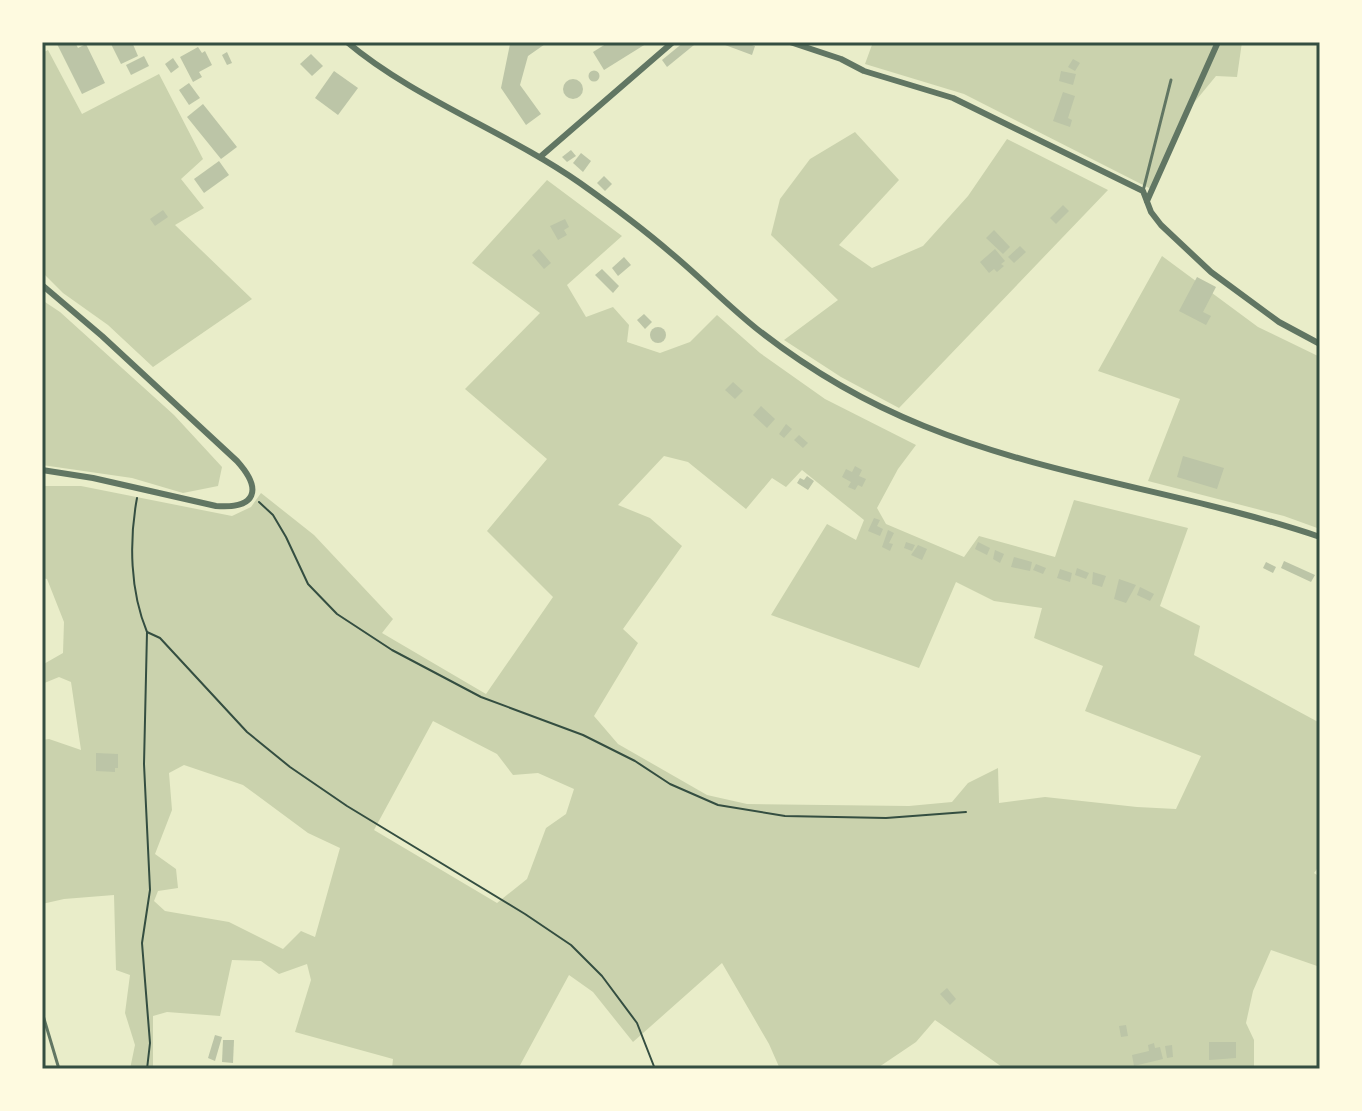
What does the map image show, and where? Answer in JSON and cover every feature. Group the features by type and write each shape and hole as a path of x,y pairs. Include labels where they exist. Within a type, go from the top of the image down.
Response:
{"street":[{"path":"347,42 397,77 540,157 621,212 787,351 874,404 961,440 1030,463 1260,517 1320,537"},
{"path":"540,157 673,42"},
{"path":"790,42 841,59 864,71 953,98 1143,191 1151,212 1161,225 1211,272 1279,322 1320,344"},
{"path":"1147,201 1218,42"},
{"path":"42,285 237,461 250,477 254,489 242,505 233,507 193,502 42,470"}],"lane":[{"path":"1143,191 1171,80"},
{"path":"42,1012 59,1069"}],"path":[{"path":"138,489 131,532 139,612 147,632 144,764 150,890 142,943 150,1043 147,1069"},
{"path":"252,495 273,515 308,584 337,614 392,650 481,697 583,735 694,795 718,805 785,816 886,818 966,812"},
{"path":"147,632 160,638 247,732 290,767 347,806 571,945 602,976 637,1023 655,1069"}],"green space":[{"path":"873,42 1242,42 1237,77 1216,76 1188,110 1151,189 964,94 865,64"},
{"path":"48,50 82,114 159,74 203,159 181,179 204,208 175,225 252,299 153,367 108,325 63,293 42,272 42,53"},
{"path":"855,132 899,180 839,245 872,268 923,246 968,196 1007,139 1108,190 899,408 841,377 784,340 838,300 771,235 780,199 810,159"},
{"path":"547,180 622,236 567,285 586,317 613,307 629,325 627,342 660,353 690,342 717,315 760,353 825,399 916,445 898,469 877,508 886,524 964,557 979,536 1055,557 1074,500 1188,528 1160,606 1200,626 1194,655 1320,723 1320,793 1317,799 1320,802 1320,865 1314,873 1320,877 1320,967 1271,950 1253,991 1246,1023 1254,1040 1254,1069 1005,1069 935,1020 916,1042 876,1069 780,1069 722,963 633,1042 593,992 569,975 518,1069 392,1069 393,1059 295,1032 311,980 307,964 279,974 261,961 232,960 220,1016 167,1012 153,1016 153,1069 130,1069 135,1045 125,1013 130,975 116,970 114,895 42,904 42,740 49,739 81,750 71,682 59,677 42,684 42,665 63,653 64,622 47,579 42,578 42,486 81,486 232,516 251,507 261,493 314,535 393,619 382,633 486,694 553,597 487,531 547,459 465,389 540,313 472,263","holes":["664,456 688,462 746,509 772,478 786,487 802,470 864,520 856,540 827,524 771,615 919,668 956,582 994,601 1042,608 1034,638 1103,666 1085,711 1201,756 1176,809 1045,797 999,803 998,768 968,783 952,802 909,806 747,804 707,795 618,744 594,716 638,643 623,629 682,546 650,518 618,505","433,721 497,754 513,775 538,773 574,789 566,814 546,828 527,879 497,903 374,830","184,765 243,785 308,833 340,848 315,937 301,931 283,949 229,922 165,911 154,901 158,891 178,888 176,869 155,854 172,810 169,773"]},
{"path":"1162,256 1258,327 1320,357 1320,529 1284,516 1148,481 1180,399 1098,371"},
{"path":"42,300 60,312 174,415 222,467 218,486 183,493 132,478 42,465"}],"building":[{"path":"56,42 75,42 78,48 86,44 105,83 82,94"},
{"path":"110,42 132,42 138,56 121,64"},
{"path":"513,42 548,42 528,56 520,85 541,114 526,125 501,88"},
{"path":"609,42 649,42 604,70 593,52"},
{"path":"684,42 694,45 667,67 662,60"},
{"path":"717,42 743,42 755,46 752,55"},
{"path":"198,47 202,53 205,51 212,65 199,72 202,77 193,82 180,57"},
{"path":"227,52 232,63 227,65 222,55"},
{"path":"311,54 323,66 312,76 300,64"},
{"path":"144,56 149,66 131,75 126,65"},
{"path":"173,58 179,67 171,73 165,64"},
{"path":"1073,59 1080,63 1075,71 1068,67"},
{"path":"594,70 600,76 594,82 588,76"},
{"path":"334,71 358,88 338,115 315,98"},
{"path":"1061,71 1076,74 1073,85 1059,81"},
{"path":"573,79 580,82 583,89 580,96 573,99 566,96 563,89 566,82"},
{"path":"189,83 200,98 189,105 179,90"},
{"path":"1063,92 1075,96 1068,118 1072,120 1070,127 1053,121"},
{"path":"203,104 237,147 221,159 187,117"},
{"path":"571,150 576,156 567,162 562,157"},
{"path":"581,153 591,161 583,172 573,163"},
{"path":"219,161 229,175 204,193 194,179"},
{"path":"604,176 612,184 605,191 597,183"},
{"path":"1063,205 1069,211 1056,224 1050,218"},
{"path":"163,210 168,217 155,226 150,219"},
{"path":"565,219 569,227 564,230 567,235 558,240 550,226"},
{"path":"994,230 1010,247 1003,254 986,238"},
{"path":"1020,246 1026,252 1014,263 1008,257"},
{"path":"539,249 551,263 544,269 532,255"},
{"path":"995,249 1005,261 1001,264 1004,266 997,272 994,269 989,273 980,262"},
{"path":"624,257 631,265 618,276 612,268"},
{"path":"602,269 619,286 613,293 595,275"},
{"path":"1197,277 1216,287 1203,312 1211,316 1206,325 1179,311"},
{"path":"644,314 652,322 645,329 637,320"},
{"path":"658,327 664,329 664,341 658,343 652,341 650,335 652,329"},
{"path":"733,382 743,391 735,399 725,390"},
{"path":"761,406 775,419 767,428 753,415"},
{"path":"786,424 792,429 784,438 779,434"},
{"path":"799,435 808,443 803,448 794,440"},
{"path":"1183,456 1224,468 1217,489 1177,477"},
{"path":"855,466 862,470 859,476 866,479 862,487 858,485 855,490 848,487 851,482 842,477 846,469 852,472"},
{"path":"807,476 814,481 808,490 797,483"},
{"path":"874,518 880,520 877,526 883,529 880,536 868,531"},
{"path":"888,530 894,533 889,543 893,544 890,551 882,547"},
{"path":"906,542 915,545 912,551 904,548"},
{"path":"978,542 990,548 987,555 975,549"},
{"path":"918,545 927,549 922,560 911,555"},
{"path":"995,550 1004,554 1000,563 993,559"},
{"path":"1014,557 1032,562 1030,571 1011,567"},
{"path":"1284,561 1315,575 1311,582 1281,568"},
{"path":"1266,562 1276,567 1273,573 1263,568"},
{"path":"1036,564 1046,568 1043,574 1033,570"},
{"path":"1077,568 1089,573 1086,579 1075,575"},
{"path":"1060,569 1072,573 1070,582 1057,578"},
{"path":"1093,572 1106,576 1102,587 1092,584"},
{"path":"1119,579 1136,585 1126,603 1114,599"},
{"path":"1140,587 1154,594 1150,601 1137,595"},
{"path":"96,753 118,754 115,772 96,771"},
{"path":"947,988 956,999 950,1005 940,994"},
{"path":"1126,1025 1128,1036 1121,1037 1119,1026"},
{"path":"215,1035 222,1037 215,1061 208,1058"},
{"path":"223,1040 234,1040 233,1063 222,1062"},
{"path":"1209,1042 1236,1042 1236,1058 1209,1060"},
{"path":"1154,1043 1155,1048 1160,1047 1163,1059 1134,1066 1132,1055 1149,1051 1148,1045"},
{"path":"1172,1045 1173,1057 1167,1058 1165,1046"}]}
